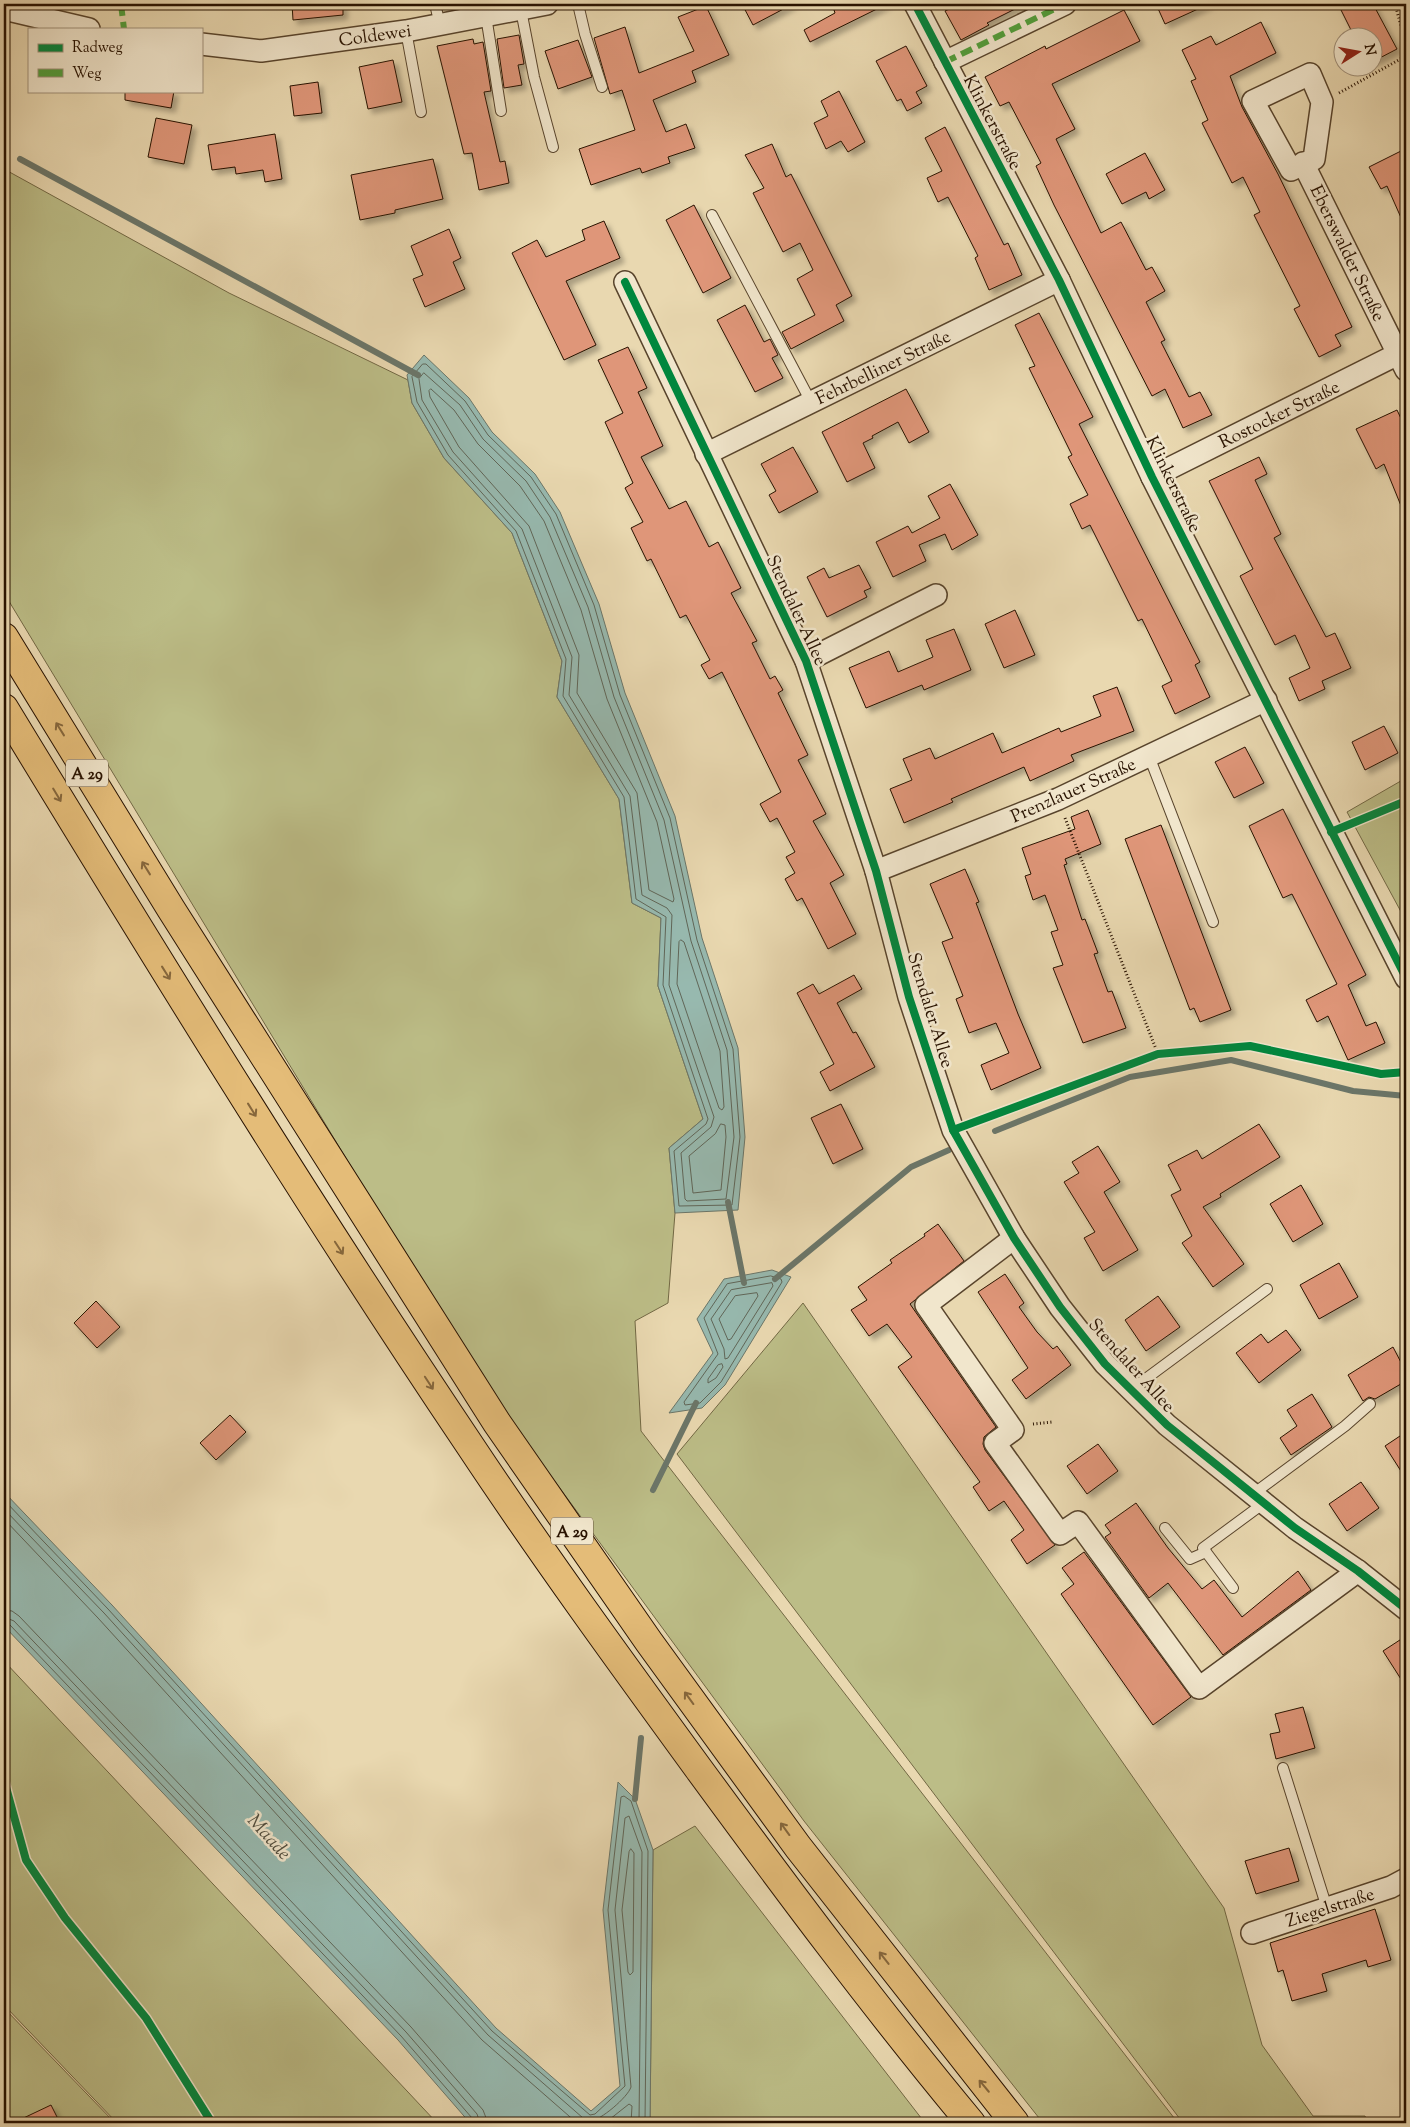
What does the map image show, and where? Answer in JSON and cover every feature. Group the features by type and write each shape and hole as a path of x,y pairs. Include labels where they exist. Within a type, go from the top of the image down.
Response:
{"highway":[{"name":"A 29","path":"4,637 171,909 498,1423 649,1642 798,1847 1016,2123"},
{"name":"A 29","path":"4,708 140,932 318,1216 471,1447 612,1650 772,1869 971,2123"}],"street":[{"name":"Coldewei","path":"202,44 261,50 406,31 547,4"},
{"name":"Klinkerstraße","path":"916,4 1059,280 1152,477 1406,978"},
{"path":"945,62 1064,4"},
{"path":"4,9 85,28"},
{"name":"Eberswalder Straße","path":"1310,74 1322,102 1314,158 1303,163 1290,170 1254,101 1310,74"},
{"name":"Eberswalder Straße","path":"1303,163 1404,358"},
{"name":"Fehrbelliner Straße","path":"706,454 1059,280"},
{"name":"Stendaler Allee","path":"625,282 806,661 876,871 909,997 953,1130 1014,1238 1060,1307 1105,1364 1166,1425 1258,1499 1358,1571 1406,1609"},
{"name":"Rostocker Straße","path":"1152,477 1404,358"},
{"name":"Stendaler Allee","path":"806,661 936,595"},
{"name":"Prenzlauer Straße","path":"876,871 1058,799 1266,700"},
{"path":"1014,1238 926,1305 1013,1430 994,1443 1026,1488 1060,1534 1078,1522 1199,1688 1358,1571"},
{"name":"Ziegelstraße","path":"1252,1932 1406,1880"}],"lane":[{"path":"435,4 440,25"},
{"path":"578,4 585,34 602,88"},
{"path":"521,10 534,77 553,147"},
{"path":"486,16 501,111"},
{"path":"406,31 421,112"},
{"path":"712,215 811,402"},
{"path":"1149,756 1213,922"},
{"path":"1132,1389 1267,1289"},
{"path":"1233,1588 1203,1548 1370,1404"},
{"path":"1165,1528 1190,1559 1206,1552"},
{"path":"1283,1768 1327,1908"}],"path":[{"path":"1395,4 1406,44"},
{"path":"1322,102 1406,56"},
{"path":"1058,799 1158,1054"},
{"path":"1148,1057 1167,1053"}],"green space":[{"path":"4,169 229,293 408,380 412,403 444,458 512,533 562,661 557,697 619,799 632,903 661,918 658,986 703,1119 669,1148 675,1213 668,1303 635,1321 641,1431 1178,2123 1043,2123 804,1821 479,1378 4,593"},
{"path":"1406,778 1406,921 1347,812"},
{"path":"803,1303 1224,1908 1262,2045 1313,2116 1365,2116 1368,2123 1183,2123 677,1454"},
{"path":"4,1661 437,2123 117,2123 4,2005"},
{"path":"695,1826 925,2123 650,2123 653,1850"},
{"path":"4,2008 115,2123 4,2123"}],"water":[{"path":"424,355 469,398 492,432 535,474 560,512 599,604 625,693 675,816 702,938 738,1048 745,1137 738,1210 675,1213 669,1148 703,1119 658,986 661,918 632,903 619,799 557,697 562,661 512,533 444,458 412,403 407,375"},
{"path":"772,1270 791,1277 725,1385 702,1408 669,1413 713,1353 697,1319 724,1279"},
{"name":"Maade","path":"4,1492 112,1605 496,2028 591,2111 620,2086 603,1910 618,1782 635,1799 653,1850 650,2123 470,2123 398,2040 4,1626"}],"building":[{"path":"292,4 343,4 343,15 293,20"},
{"path":"742,4 793,4 753,25"},
{"path":"832,4 887,4 810,42 804,30 835,13"},
{"path":"960,4 1025,4 987,23 989,25 961,40 945,11"},
{"path":"1156,4 1209,4 1165,24"},
{"path":"1338,4 1373,4 1397,49 1382,57 1382,28 1350,28"},
{"path":"706,6 729,55 692,71 696,82 653,100 666,132 686,124 695,148 668,157 670,163 642,173 640,168 591,185 579,149 635,130 622,90 610,94 594,38 625,27 639,73 694,51 678,17"},
{"path":"1124,10 1140,41 1052,84 1075,129 1056,139 1101,233 1121,222 1146,270 1152,267 1165,291 1146,302 1165,340 1161,342 1189,397 1200,392 1212,415 1183,428 1165,389 1152,396 1054,205 1036,166 1041,163 1009,102 1000,106 985,77 1045,46 1046,49"},
{"path":"1261,22 1276,53 1230,76 1242,107 1278,174 1352,327 1335,335 1341,346 1319,357 1294,309 1300,306 1254,215 1260,212 1243,177 1232,183 1202,123 1208,120 1191,81 1196,79 1182,50 1211,36 1216,45"},
{"path":"519,35 524,64 518,65 522,85 504,88 497,39"},
{"path":"473,39 474,44 483,42 491,91 484,92 500,162 505,161 509,183 479,190 472,153 464,154 437,46"},
{"path":"578,40 592,77 558,89 545,51"},
{"path":"906,46 927,86 916,92 922,103 907,111 901,99 897,101 876,61"},
{"path":"393,60 402,102 368,109 359,67"},
{"path":"318,82 322,113 294,116 290,86"},
{"path":"839,91 865,142 848,152 841,141 826,149 814,123 828,116 821,101"},
{"path":"125,92 174,92 171,108 125,100"},
{"path":"156,118 192,125 184,164 148,157"},
{"path":"945,127 1004,245 1008,243 1022,275 989,290 975,258 978,256 948,197 938,202 927,178 942,171 925,138"},
{"path":"275,134 282,179 265,182 263,170 236,174 235,167 212,170 208,145"},
{"path":"772,144 786,177 791,174 852,296 836,305 844,321 791,349 782,332 815,315 797,279 813,270 800,243 783,252 753,193 764,188 745,155"},
{"path":"1401,151 1406,161 1406,229 1387,186 1381,189 1369,167"},
{"path":"1145,153 1165,190 1149,199 1146,192 1122,204 1106,174"},
{"path":"433,159 443,199 395,210 395,213 360,220 351,175"},
{"path":"694,205 731,278 703,293 666,220"},
{"path":"604,221 620,258 566,281 596,345 564,360 512,253 537,240 546,257 585,240 582,230"},
{"path":"449,229 461,258 453,262 465,289 425,307 413,279 423,275 411,246"},
{"path":"745,305 764,342 770,339 778,355 772,358 783,378 755,392 717,320"},
{"path":"1039,313 1093,417 1079,424 1200,662 1195,665 1210,697 1175,714 1162,686 1172,681 1142,619 1138,621 1090,525 1082,529 1070,504 1088,495 1068,457 1072,455 1029,368 1035,366 1015,325"},
{"path":"628,347 647,388 638,392 663,446 641,457 669,509 686,501 709,547 718,542 741,588 731,593 757,641 752,643 770,679 775,676 783,690 778,693 808,755 798,760 826,814 813,821 844,875 830,883 856,934 828,949 802,898 797,901 785,879 795,873 786,857 795,852 777,818 770,822 760,804 781,792 722,672 709,679 701,665 710,660 686,615 680,618 651,559 647,561 631,528 643,522 625,488 633,483 605,422 623,413 598,360"},
{"path":"906,389 929,432 909,443 898,422 872,436 873,438 863,443 875,468 847,482 822,432"},
{"path":"1397,410 1406,429 1406,518 1384,464 1376,469 1356,429"},
{"path":"793,447 818,492 779,513 769,495 776,491 761,464"},
{"path":"1259,457 1267,474 1255,480 1281,534 1274,538 1326,637 1335,633 1351,668 1322,681 1325,689 1299,701 1289,678 1310,668 1295,635 1275,645 1240,576 1253,569 1209,481"},
{"path":"950,484 978,535 952,550 945,534 919,545 926,561 893,577 876,542 908,526 912,533 940,518 928,496"},
{"path":"859,565 871,588 864,591 867,597 827,617 807,577 824,568 829,578"},
{"path":"1015,610 1035,655 1004,668 985,624"},
{"path":"954,629 971,670 924,690 922,685 866,708 849,668 889,651 898,672 933,657 926,640"},
{"path":"1117,687 1134,731 1071,755 1074,761 1030,781 1024,767 951,799 953,802 904,823 890,789 912,780 903,759 930,748 935,759 993,733 1002,753 1059,728 1061,732 1101,716 1093,696"},
{"path":"1384,726 1398,753 1365,770 1352,742"},
{"path":"1245,747 1264,783 1234,798 1215,762"},
{"path":"1283,809 1366,975 1348,985 1366,1026 1376,1022 1385,1043 1348,1060 1328,1016 1317,1022 1306,1000 1337,984 1292,894 1283,898 1249,826"},
{"path":"1088,810 1101,844 1065,859 1067,864 1064,865 1082,920 1085,919 1098,953 1094,954 1108,992 1112,991 1126,1028 1083,1043 1053,968 1063,965 1051,932 1058,930 1045,895 1033,900 1025,876 1031,874 1022,848 1075,829 1071,817"},
{"path":"1161,825 1231,1010 1200,1022 1194,1008 1190,1010 1125,839"},
{"path":"965,869 979,902 976,903 1018,1014 1041,1068 991,1090 981,1065 1009,1053 996,1023 969,1033 956,999 963,996 942,942 953,938 930,884"},
{"path":"854,975 862,989 837,1003 853,1033 856,1032 875,1067 830,1091 820,1072 834,1064 797,993 813,984 819,994"},
{"path":"841,1104 863,1149 833,1164 811,1118"},
{"path":"1259,1124 1280,1157 1220,1194 1221,1197 1203,1207 1244,1264 1213,1287 1182,1243 1192,1236 1171,1195 1181,1190 1168,1165 1197,1150 1202,1159"},
{"path":"1098,1146 1120,1182 1104,1192 1138,1250 1103,1271 1084,1238 1095,1232 1064,1182 1079,1173 1072,1162"},
{"path":"1301,1185 1323,1224 1293,1242 1270,1204"},
{"path":"938,1224 964,1261 910,1304 996,1427 984,1437 983,1444 985,1450 1055,1545 1027,1564 1011,1540 1024,1530 1004,1501 989,1511 973,1487 980,1482 898,1367 912,1357 887,1324 869,1336 851,1310 867,1300 858,1287 892,1263 890,1260 925,1236 924,1234"},
{"path":"1339,1263 1358,1297 1319,1319 1300,1285"},
{"path":"1005,1274 1024,1303 1019,1307 1037,1332 1053,1349 1057,1346 1071,1365 1026,1399 1012,1380 1028,1368 978,1292"},
{"path":"1158,1296 1180,1327 1146,1351 1125,1320"},
{"path":"96,1301 120,1327 97,1348 74,1323"},
{"path":"1286,1330 1301,1350 1259,1383 1236,1353 1261,1334 1268,1343"},
{"path":"1393,1347 1406,1372 1406,1381 1375,1399 1369,1397 1363,1401 1348,1375"},
{"path":"1312,1394 1332,1427 1291,1455 1280,1438 1297,1426 1287,1410"},
{"path":"230,1415 246,1432 216,1460 200,1443"},
{"path":"1406,1432 1406,1479 1385,1446"},
{"path":"1098,1444 1118,1471 1087,1494 1067,1466"},
{"path":"1361,1482 1379,1508 1347,1531 1329,1504"},
{"path":"1136,1503 1168,1548 1202,1589 1214,1580 1242,1617 1298,1571 1311,1590 1223,1655 1168,1583 1149,1598 1105,1537 1111,1533 1105,1525"},
{"path":"1084,1552 1191,1697 1153,1725 1061,1594 1074,1584 1062,1568"},
{"path":"1406,1636 1406,1687 1383,1651"},
{"path":"1303,1707 1315,1748 1276,1759 1270,1734 1280,1732 1275,1714"},
{"path":"1289,1848 1299,1881 1256,1894 1245,1861"},
{"path":"1375,1909 1391,1960 1368,1967 1366,1960 1322,1974 1327,1991 1292,2001 1283,1970 1278,1972 1270,1943"},
{"path":"51,2105 60,2123 13,2123"}],"waterway":[{"path":"20,159 418,375"},
{"path":"995,1131 1130,1077 1231,1060 1353,1091 1406,1096"},
{"path":"775,1279 911,1167 949,1150"},
{"path":"728,1202 744,1283"},
{"path":"653,1490 696,1403"},
{"path":"635,1799 641,1738"}],"marked path":[{"path":"121,4 124,28"},
{"path":"945,62 1065,4"}],"cycle path":[{"path":"915,4 1059,280 1152,477 1406,978"},
{"path":"625,282 806,661 876,871 909,997 953,1130 1014,1238 1060,1307 1105,1364 1167,1425 1295,1528 1358,1571 1406,1609"},
{"path":"1331,832 1406,801"},
{"path":"953,1130 1158,1054 1250,1046 1381,1074 1406,1072"},
{"path":"4,1780 26,1860 65,1918 146,2018 212,2123"}]}
